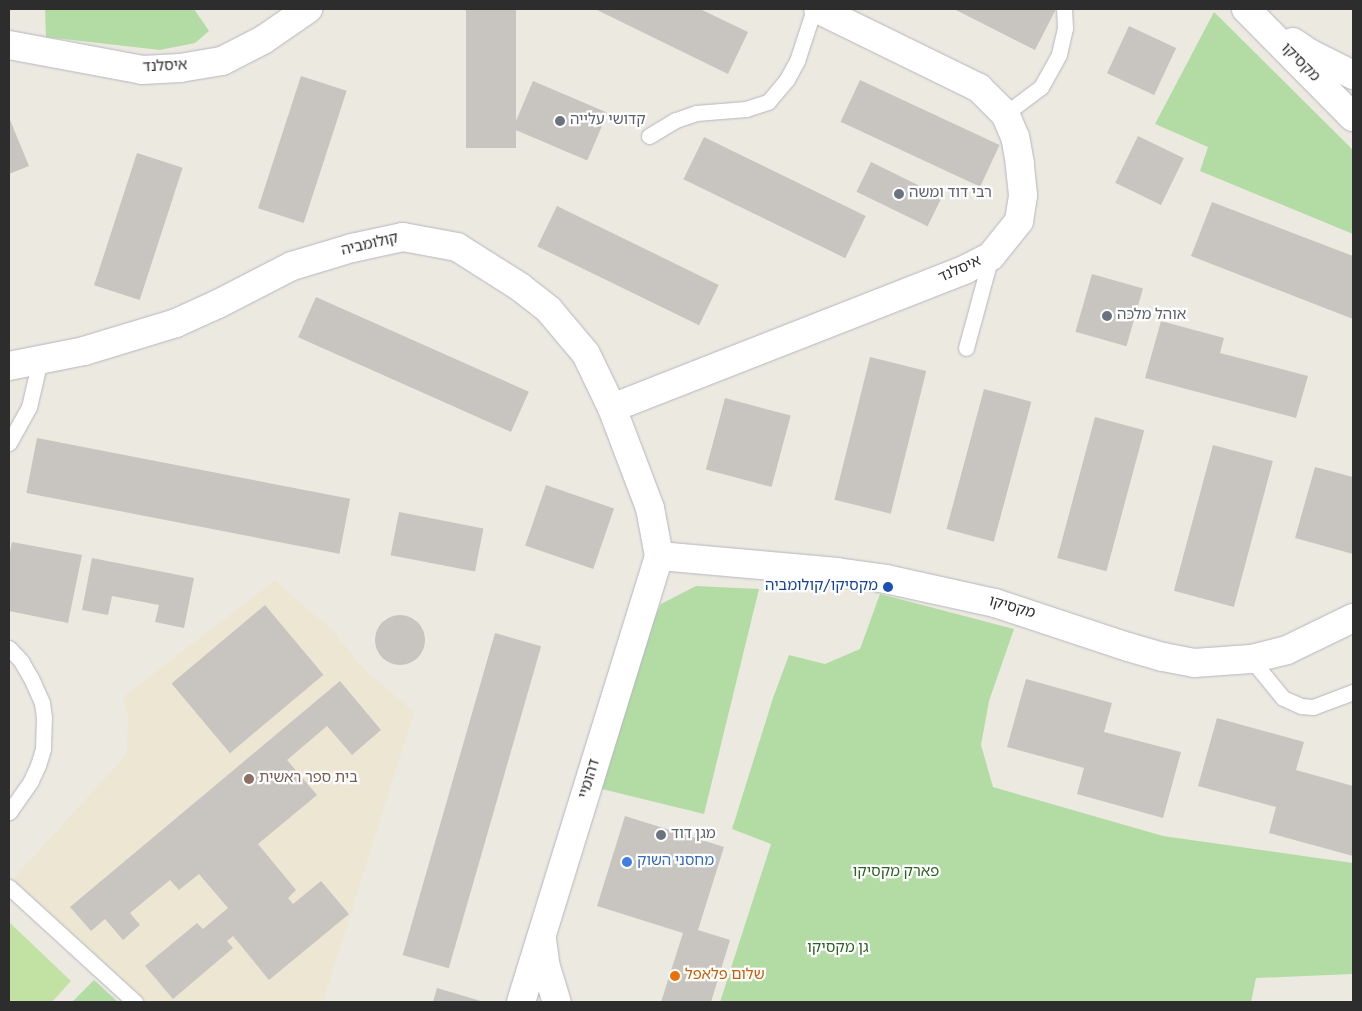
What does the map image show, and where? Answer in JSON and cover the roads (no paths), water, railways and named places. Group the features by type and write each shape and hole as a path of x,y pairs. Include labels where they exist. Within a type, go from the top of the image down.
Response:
{"street":[{"name":"איסלנד","path":"9,45 142,70 180,68 222,61 263,40 308,9"},
{"name":"איסלנד","path":"612,408 921,288 991,256 1019,221 1023,195 1015,137 1005,114 979,88 818,9"},
{"path":"1251,13 1311,54 1353,75"},
{"name":"מקסיקו","path":"1251,13 1353,116"},
{"name":"קולומביה","path":"9,366 84,351 176,323 292,266 403,237 457,248 520,286 549,310 586,354 612,408 650,508 659,556"},
{"name":"מקסיקו","path":"659,556 837,572 886,579 995,603 1163,657 1194,662 1251,660 1287,650 1353,618"},
{"name":"דהומיי","path":"521,1002 659,556"},
{"path":"541,936 546,967 557,1002"}],"lane":[{"path":"650,136 676,120 696,112 746,109 768,102 787,79 797,61 814,9"},
{"path":"1005,114 1041,87 1059,54 1065,28 1064,9"},
{"path":"966,348 991,256"},
{"path":"9,443 29,407 40,360"},
{"path":"9,648 21,661 42,703 44,734 38,766 31,781 9,812"},
{"path":"1251,660 1284,698 1301,706 1313,707 1353,692"},
{"path":"9,888 135,1002"}],"place":[{"name":"קדושי עלייה","path":"560,121"},
{"name":"רבי דוד ומשה","path":"899,194"},
{"name":"אוהל מלכה","path":"1107,316"},
{"name":"מקסיקו/קולומביה","path":"888,587"},
{"name":"בית ספר ראשית","path":"249,779"},
{"name":"מגן דוד","path":"661,835"},
{"name":"מחסני השוק","path":"627,862"},
{"name":"שלום פלאפל","path":"675,976"}],"park label":[{"name":"פארק מקסיקו","path":"896,873"},
{"name":"גן מקסיקו","path":"838,949"}]}
